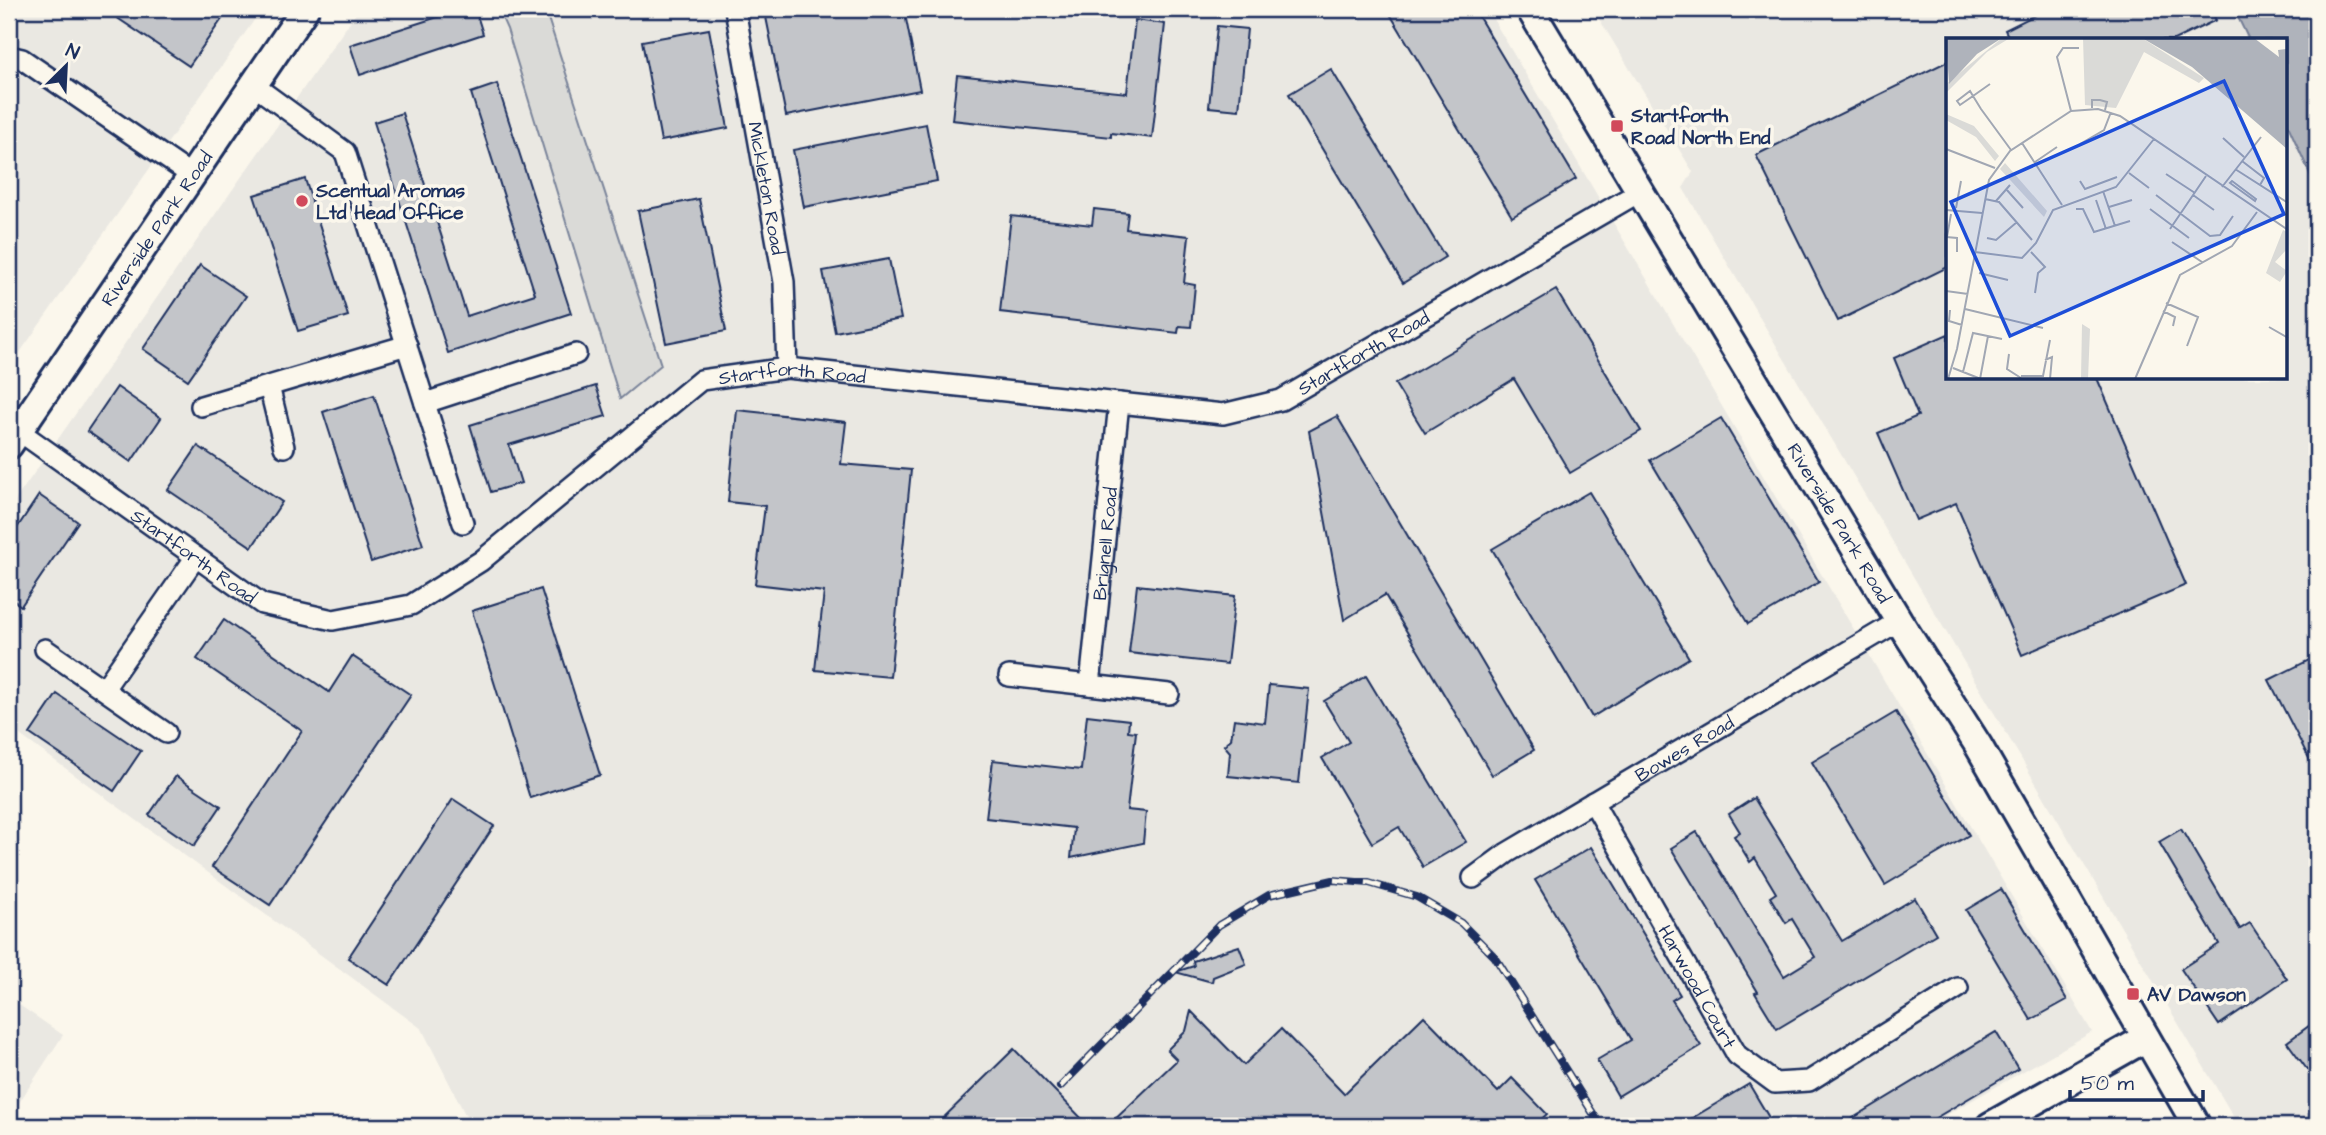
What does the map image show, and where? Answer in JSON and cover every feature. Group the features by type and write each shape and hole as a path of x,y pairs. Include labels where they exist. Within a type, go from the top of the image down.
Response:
{"street":[{"name":"Riverside Park Road","path":"14,438 305,9"},
{"name":"Mickleton Road","path":"734,9 785,282 787,368"},
{"name":"Riverside Park Road","path":"1530,9 1899,621 1978,745 2197,1126"},
{"path":"9,56 22,58 191,175"},
{"path":"252,84 345,152 463,523"},
{"name":"Startforth Road","path":"14,438 262,604 333,620 411,605 481,561 701,380 787,368 1223,414 1281,400 1356,354 1641,191"},
{"path":"201,406 407,345"},
{"path":"425,403 576,354"},
{"path":"269,386 284,447"},
{"name":"Brignell Road","path":"1090,685 1119,403"},
{"path":"104,690 195,558"},
{"name":"Bowes Road","path":"1472,878 1507,853 1899,621"},
{"path":"45,649 166,733"},
{"path":"1009,676 1169,694"},
{"name":"Harwood Court","path":"1593,802 1737,1055 1775,1083 1809,1081 1958,988"},
{"path":"1990,1126 2146,1038"}],"shaded area":[{"path":"9,9 262,9 9,368"},
{"path":"359,9 498,9 661,364 545,9 1487,9 2092,1032 1927,1126 471,1126 422,1029 9,727 9,509"},
{"path":"498,9 545,9 661,365 620,399 507,29"},
{"path":"1593,9 2234,9 2248,38 1946,38 1946,380 2288,380 2288,125 2317,186 2317,1126 2239,1126 1683,188 1693,172"},
{"path":"2234,9 2317,9 2316,187 2288,125 2288,38 2248,38"},
{"path":"9,998 63,1035 9,1118"}],"building":[{"path":"104,9 229,9 189,66"},
{"path":"463,9 475,9 483,34 360,75 350,45"},
{"path":"808,9 904,9 920,90 786,116 766,17"},
{"path":"1398,9 1474,9 1576,179 1512,217 1390,14"},
{"path":"2047,9 2210,9 2216,20 2178,38 2009,38 2005,30"},
{"path":"1135,20 1165,24 1152,138 1111,133 1111,137 952,120 957,75 1127,93"},
{"path":"1217,26 1247,29 1239,110 1209,107"},
{"path":"709,29 728,128 661,141 642,41"},
{"path":"1946,62 1946,268 1838,321 1756,155"},
{"path":"1331,69 1445,257 1403,283 1289,94"},
{"path":"497,84 571,313 448,353 374,122 402,113 467,316 535,294 471,93"},
{"path":"926,124 937,181 804,207 793,150"},
{"path":"305,179 348,316 298,331 254,195"},
{"path":"699,199 726,331 666,343 638,211"},
{"path":"1094,209 1128,213 1126,229 1189,236 1184,283 1195,285 1191,327 1179,326 1178,333 1000,312 1011,216 1092,225"},
{"path":"889,259 901,319 835,332 823,271"},
{"path":"200,265 246,296 188,380 143,349"},
{"path":"1556,290 1641,431 1570,473 1514,379 1425,433 1395,384"},
{"path":"1946,335 1946,380 2098,380 2186,585 2022,655 1956,503 1916,520 1878,433 1918,416 1894,358"},
{"path":"596,386 606,416 509,445 521,483 491,492 470,425"},
{"path":"117,387 161,418 131,462 87,431"},
{"path":"374,395 423,545 371,562 323,412"},
{"path":"737,410 846,422 841,464 911,470 890,677 815,670 824,592 755,584 765,506 728,502"},
{"path":"1337,416 1534,750 1492,775 1385,595 1344,620 1309,431"},
{"path":"1721,418 1819,582 1748,624 1650,460"},
{"path":"198,446 282,502 252,547 168,490"},
{"path":"1589,492 1689,658 1592,717 1492,549"},
{"path":"39,495 78,522 21,606 9,597 9,540"},
{"path":"1137,585 1235,596 1227,664 1129,653"},
{"path":"541,589 600,775 530,798 472,611"},
{"path":"224,620 329,692 352,656 411,695 270,905 212,867 302,731 197,659"},
{"path":"2317,656 2317,774 2269,680"},
{"path":"1366,676 1466,842 1423,867 1399,827 1372,843 1322,758 1349,742 1324,701"},
{"path":"1269,685 1309,689 1299,783 1228,776 1230,752 1224,745 1231,739 1234,719 1265,723"},
{"path":"57,694 141,751 114,791 30,734"},
{"path":"1896,712 1969,835 1885,885 1812,762"},
{"path":"1087,715 1129,720 1128,731 1136,732 1127,810 1146,812 1143,843 1071,858 1074,828 986,818 993,760 1081,770"},
{"path":"176,776 221,806 194,846 149,815"},
{"path":"1754,798 1842,941 1915,898 1936,934 1777,1029 1755,993 1758,992 1671,848 1697,832 1784,976 1815,957 1792,919 1786,923 1770,897 1776,893 1755,858 1750,862 1734,836 1740,832 1729,814"},
{"path":"453,799 494,826 389,985 348,958"},
{"path":"2181,829 2240,929 2250,923 2287,979 2219,1025 2181,969 2219,944 2159,842"},
{"path":"1591,847 1680,995 1672,1000 1701,1046 1618,1096 1597,1060 1631,1040 1535,880"},
{"path":"2001,889 2067,1000 2031,1020 1966,910"},
{"path":"1239,946 1246,964 1213,977 1212,982 1175,972 1194,966 1193,961"},
{"path":"1191,1011 1244,1065 1281,1029 1344,1094 1424,1016 1498,1092 1512,1078 1547,1114 1534,1126 1108,1126 1177,1060 1167,1050 1186,1031"},
{"path":"2317,1020 2317,1083 2287,1042"},
{"path":"1996,1032 2018,1069 1922,1126 1840,1126"},
{"path":"1014,1049 1089,1126 935,1126"},
{"path":"1749,1084 1771,1121 1762,1126 1679,1126"}],"railway":[{"path":"1060,1087 1219,925 1269,895 1333,880 1369,883 1417,897 1461,923 1495,957 1601,1126"}],"place":[{"name":"Startforth Road North End","path":"1617,126"},
{"name":"Scentual Aromas Ltd Head Office","path":"302,201"},
{"name":"AV Dawson","path":"2133,994"}]}
